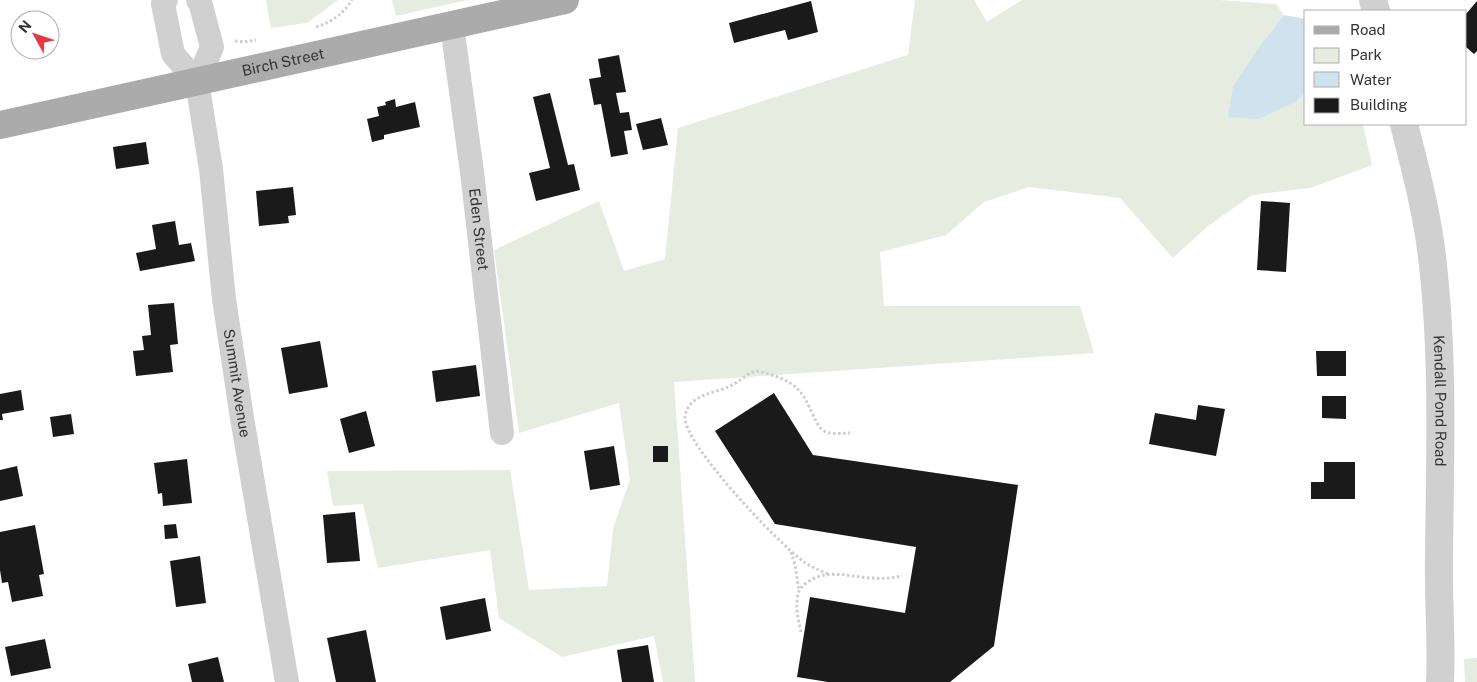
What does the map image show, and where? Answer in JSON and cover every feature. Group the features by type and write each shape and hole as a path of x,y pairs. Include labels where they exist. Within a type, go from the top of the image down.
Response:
{"main road":[{"name":"Birch Street","path":"0,125 565,0"}],"street":[{"path":"166,0 163,4 173,54 197,82 212,47 198,0"},
{"name":"Eden Street","path":"452,26 472,172 502,433"},
{"name":"Summit Avenue","path":"197,82 211,169 225,308 242,418 288,682"},
{"name":"Kendall Pond Road","path":"1404,125 1426,211 1436,300 1439,394 1438,583 1440,682"}],"path":[{"path":"315,27 336,18 347,9 352,0"},
{"path":"235,41 244,42 263,39"},
{"path":"828,574 814,568 791,551 747,509 713,466 686,426 685,416 690,405 698,398 730,386 753,372 763,372 792,383 802,394 818,425 824,431 850,433"},
{"path":"791,551 799,590"},
{"path":"801,632 796,600 799,590 805,583 817,576 828,574 889,579 902,576"}],"green space":[{"path":"266,0 338,0 307,23 271,28"},
{"path":"392,0 467,0 396,16"},
{"path":"915,0 974,0 987,22 1022,0 1219,0 1276,4 1284,15 1259,47 1297,101 1304,94 1304,125 1363,125 1372,165 1310,188 1252,195 1208,226 1173,258 1120,198 1029,187 984,202 946,235 880,252 884,306 1080,306 1094,353 674,382 695,682 663,682 654,636 562,657 499,618 490,550 378,568 363,504 333,506 327,471 510,470 529,590 607,586 613,529 630,479 619,403 519,433 494,250 599,201 624,271 665,259 678,128 908,55"},
{"path":"1477,658 1477,682 1465,682 1464,659"}],"water":[{"path":"1284,15 1304,19 1304,94 1297,101 1258,119 1228,117 1233,87 1259,47"}],"building":[{"path":"811,1 818,32 788,40 785,30 734,43 729,23"},
{"path":"1477,1 1477,51 1474,54 1467,48 1467,13"},
{"path":"619,55 626,92 616,93 620,113 629,112 632,130 624,131 628,154 611,157 601,104 594,105 589,79 601,77 598,59"},
{"path":"550,93 568,165 574,164 580,190 536,201 529,173 550,168 533,97"},
{"path":"395,99 396,107 415,102 420,127 384,135 384,139 372,142 367,119 379,116 377,107 386,105 385,102"},
{"path":"661,118 668,145 643,150 636,124"},
{"path":"146,142 149,164 116,169 113,147"},
{"path":"293,187 296,215 288,216 289,223 259,226 256,191"},
{"path":"1261,201 1290,203 1286,272 1257,270"},
{"path":"175,221 179,245 191,243 195,261 140,271 136,253 156,249 152,225"},
{"path":"174,303 178,344 170,345 173,372 136,376 133,351 144,350 142,336 151,335 148,305"},
{"path":"320,341 328,387 289,394 281,348"},
{"path":"1316,351 1346,351 1346,376 1317,376"},
{"path":"476,365 480,396 436,402 432,371"},
{"path":"21,390 24,410 2,414 3,420 0,420 0,394"},
{"path":"774,393 813,455 1018,485 994,646 950,682 828,682 797,677 810,597 905,613 916,547 775,524 715,431"},
{"path":"1322,396 1346,396 1346,419 1322,418"},
{"path":"1198,405 1225,409 1216,456 1149,444 1155,413 1196,420"},
{"path":"366,411 375,446 349,453 340,419"},
{"path":"71,414 74,434 53,437 50,417"},
{"path":"614,446 620,485 590,490 584,451"},
{"path":"653,446 668,446 668,462 653,462"},
{"path":"187,459 192,503 163,506 162,493 158,494 154,463"},
{"path":"1324,462 1355,462 1355,499 1311,499 1311,482 1324,482"},
{"path":"17,466 23,496 0,501 0,470"},
{"path":"355,512 360,561 327,563 323,515"},
{"path":"176,524 178,538 165,539 164,525"},
{"path":"35,525 44,574 39,575 43,596 12,602 8,582 2,583 0,532"},
{"path":"200,556 206,603 176,607 170,561"},
{"path":"485,598 491,631 446,640 440,607"},
{"path":"366,630 376,682 336,682 327,638"},
{"path":"45,639 51,668 11,676 5,647"},
{"path":"648,645 654,682 622,682 617,650"},
{"path":"218,657 224,682 192,682 188,664"}]}
